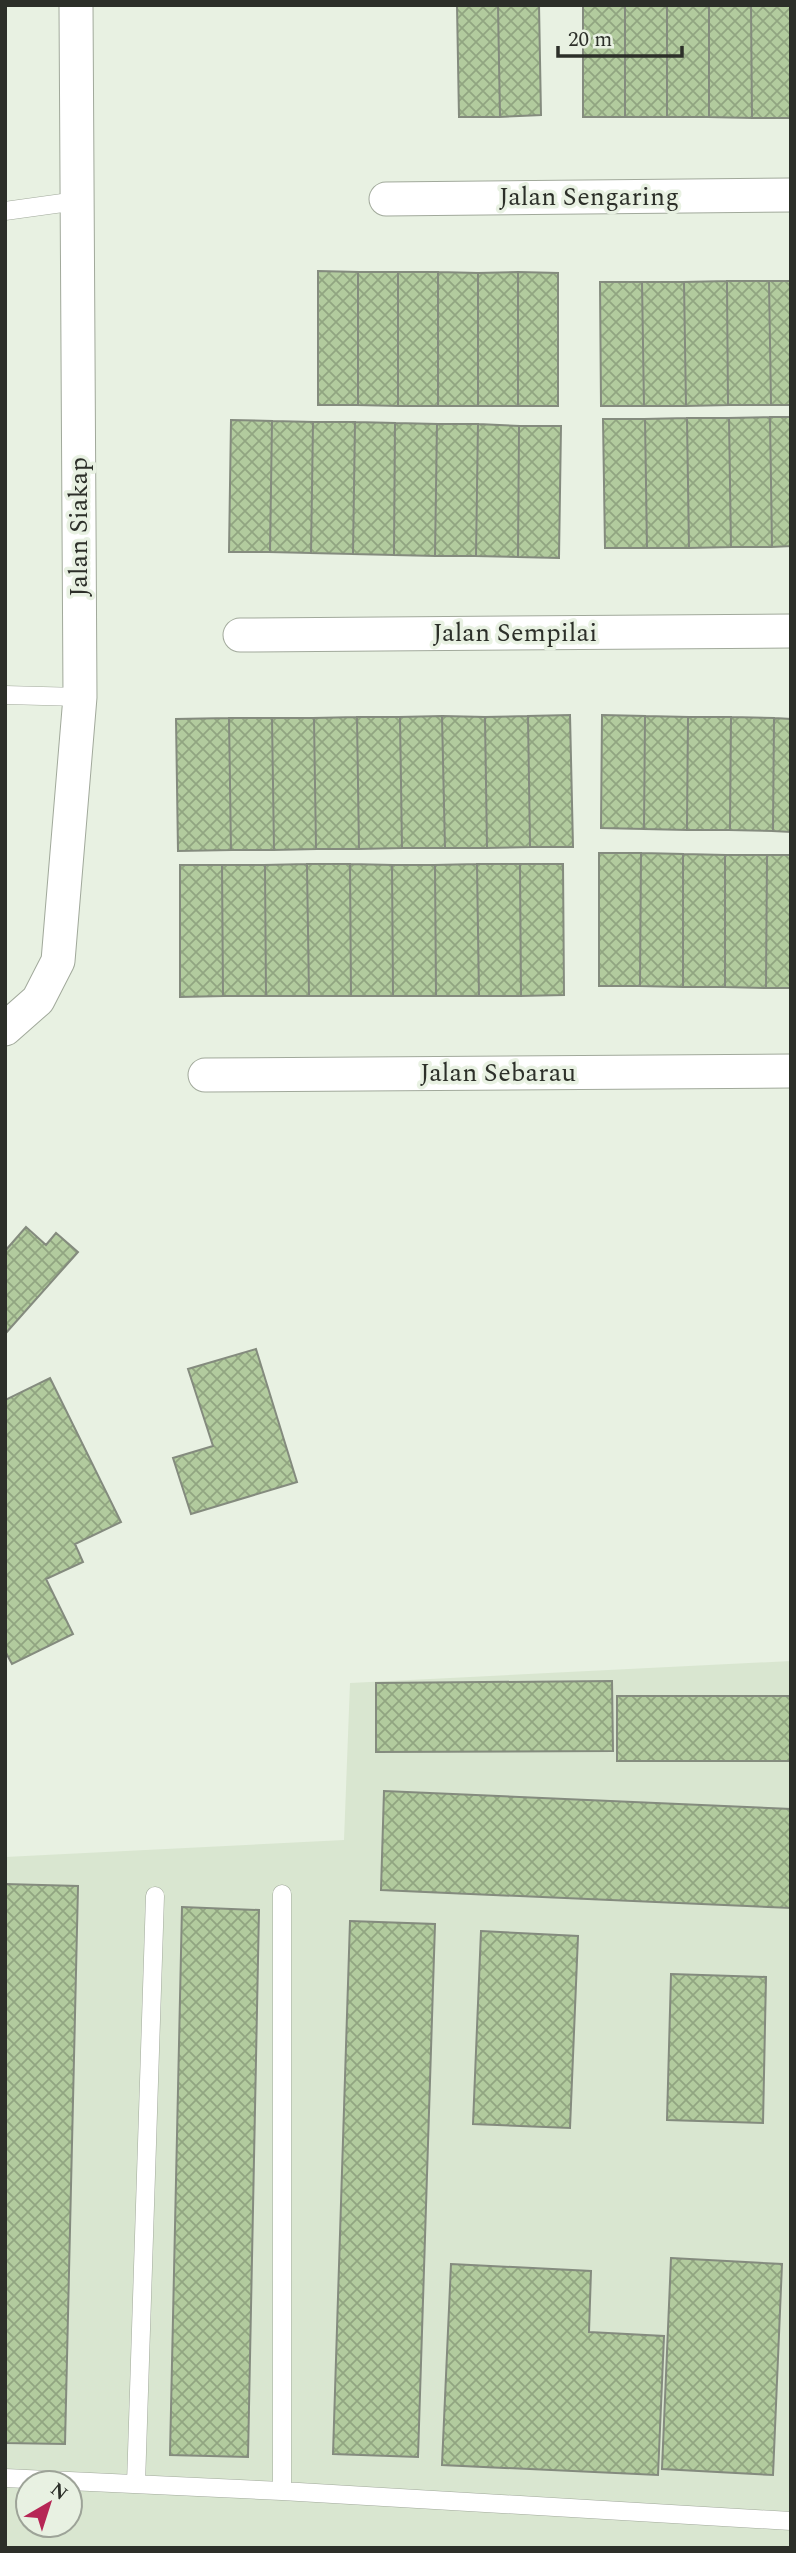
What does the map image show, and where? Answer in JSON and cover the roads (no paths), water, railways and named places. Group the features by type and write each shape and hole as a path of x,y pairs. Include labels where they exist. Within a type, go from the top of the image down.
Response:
{"street":[{"name":"Jalan Siakap","path":"5,1029 38,1000 58,961 80,697 76,5"},
{"name":"Jalan Sengaring","path":"386,199 791,195"},
{"name":"Jalan Sempilai","path":"240,635 791,631"},
{"name":"Jalan Sebarau","path":"205,1075 791,1071"}],"lane":[{"path":"5,211 77,201"},
{"path":"5,695 80,697"},
{"path":"282,1894 282,2491"},
{"path":"135,2484 155,1896"},
{"path":"5,2477 791,2521"}]}
